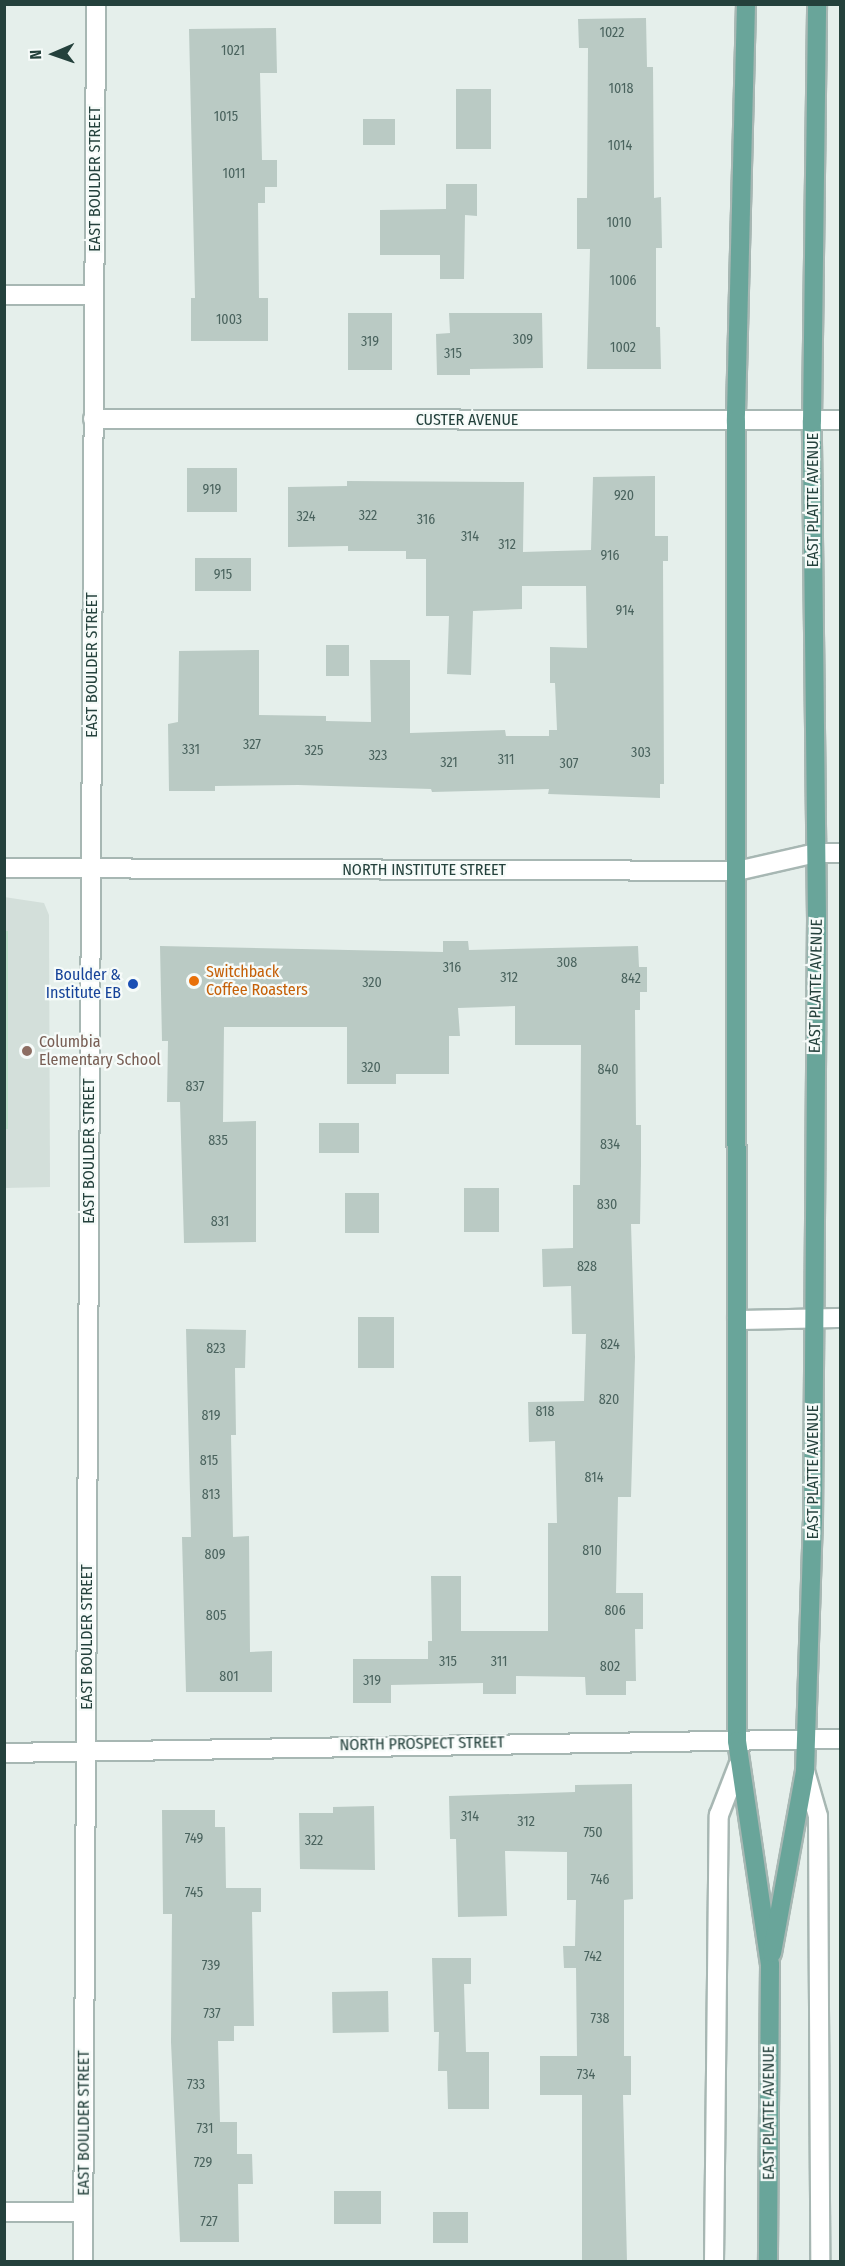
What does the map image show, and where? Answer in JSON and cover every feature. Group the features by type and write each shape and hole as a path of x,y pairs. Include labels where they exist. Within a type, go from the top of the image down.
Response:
{"main road":[{"name":"EAST PLATTE AVENUE","path":"746,4 736,420 737,1741 738,1766 770,1965 768,2262"},
{"name":"EAST PLATTE AVENUE","path":"770,1965 805,1771 813,1522 816,853 812,421 817,4"}],"street":[{"name":"EAST BOULDER STREET","path":"83,2262 96,4"},
{"path":"4,295 94,295"},
{"name":"CUSTER AVENUE","path":"93,419 840,420"},
{"name":"NORTH INSTITUTE STREET","path":"4,868 737,871 816,853 840,853"},
{"path":"737,1320 840,1318"},
{"name":"NORTH PROSPECT STREET","path":"4,1753 410,1744 840,1739"},
{"path":"714,2262 719,1815 738,1766"},
{"path":"805,1771 818,1816 831,2133 820,2262"},
{"path":"4,2212 83,2212"}],"shaded area":[{"name":"Columbia Elementary School","path":"4,897 44,903 49,915 50,1187 5,1188"}],"green space":[{"path":"5,931 8,931 8,1129 4,1129"}],"building":[{"path":"646,18 647,67 653,67 654,198 661,197 662,248 656,248 656,327 660,327 661,369 587,369 590,249 577,249 577,198 587,198 588,48 579,48 578,19"},
{"path":"276,28 277,73 260,73 262,160 277,160 277,187 265,187 265,203 258,203 259,298 268,298 268,341 191,341 191,298 195,298 189,29"},
{"path":"456,89 491,89 491,149 456,149"},
{"path":"363,119 395,119 395,145 363,145"},
{"path":"446,184 477,184 477,216 465,215 464,279 440,279 440,255 380,255 380,210 446,209"},
{"path":"348,313 392,313 392,370 348,370"},
{"path":"449,313 542,313 543,368 470,369 470,375 437,375 436,334 450,333"},
{"path":"187,468 237,468 237,512 187,512"},
{"path":"655,476 655,536 668,536 668,561 663,561 664,784 660,784 660,798 548,794 549,789 432,792 431,789 298,785 215,786 215,791 169,791 168,724 178,722 179,651 259,650 259,715 326,716 326,721 371,722 370,660 410,660 410,733 505,730 506,736 549,736 549,730 557,730 555,683 550,683 550,647 587,648 586,586 522,586 522,609 473,611 471,675 447,674 449,616 426,616 426,559 406,559 406,551 348,551 348,546 288,547 288,487 347,486 347,481 524,482 523,552 591,550 593,477"},
{"path":"195,558 251,558 251,591 195,591"},
{"path":"326,645 349,645 349,676 326,676"},
{"path":"443,941 468,941 469,950 638,946 639,967 647,967 647,992 640,992 640,1010 635,1010 636,1125 641,1125 641,1165 640,1224 631,1224 635,1357 631,1497 618,1497 616,1593 643,1593 643,1629 635,1629 636,1681 626,1681 626,1695 586,1695 585,1677 516,1676 516,1694 483,1694 483,1683 391,1685 391,1703 353,1703 353,1659 428,1659 428,1641 432,1641 431,1576 461,1576 461,1631 548,1631 548,1523 557,1523 555,1441 529,1442 528,1402 584,1401 586,1334 572,1334 571,1286 543,1287 542,1249 573,1248 573,1185 580,1185 581,1045 515,1045 515,1006 458,1008 460,1036 449,1036 449,1074 396,1074 396,1084 347,1084 347,1027 224,1027 223,1122 256,1121 256,1242 184,1243 180,1102 167,1102 168,1041 162,1041 160,946 443,952"},
{"path":"319,1123 359,1123 359,1153 319,1153"},
{"path":"464,1188 499,1188 499,1232 464,1232"},
{"path":"345,1193 379,1193 379,1233 345,1233"},
{"path":"358,1317 394,1317 394,1368 358,1368"},
{"path":"186,1329 246,1330 245,1368 235,1368 236,1435 231,1435 233,1537 249,1536 250,1652 272,1651 272,1692 186,1692 182,1537 191,1537"},
{"path":"632,1784 633,1899 624,1900 624,2056 631,2056 631,2095 623,2095 627,2262 582,2262 582,2095 540,2095 540,2056 577,2056 576,1968 564,1968 563,1946 575,1946 576,1900 567,1900 567,1852 505,1851 507,1916 458,1917 456,1839 450,1839 449,1796 575,1792 575,1785"},
{"path":"374,1806 375,1870 300,1869 299,1813 333,1813 333,1807"},
{"path":"162,1810 215,1810 215,1827 225,1827 226,1888 261,1888 261,1912 252,1912 254,2026 234,2026 234,2041 218,2041 220,2122 237,2122 237,2154 252,2154 253,2184 238,2184 239,2242 180,2242 171,2042 172,1914 163,1914"},
{"path":"432,1958 471,1958 471,1984 464,1984 466,2052 489,2052 489,2109 448,2109 447,2071 438,2071 439,2032 434,2032"},
{"path":"388,1991 389,2032 333,2033 332,1992"},
{"path":"334,2191 381,2191 381,2224 334,2224"},
{"path":"433,2212 468,2212 468,2243 433,2243"}],"place":[{"name":"Switchback Coffee Roasters","path":"194,981"},
{"name":"Boulder & Institute EB","path":"133,984"},
{"name":"Columbia Elementary School","path":"27,1051"}]}
